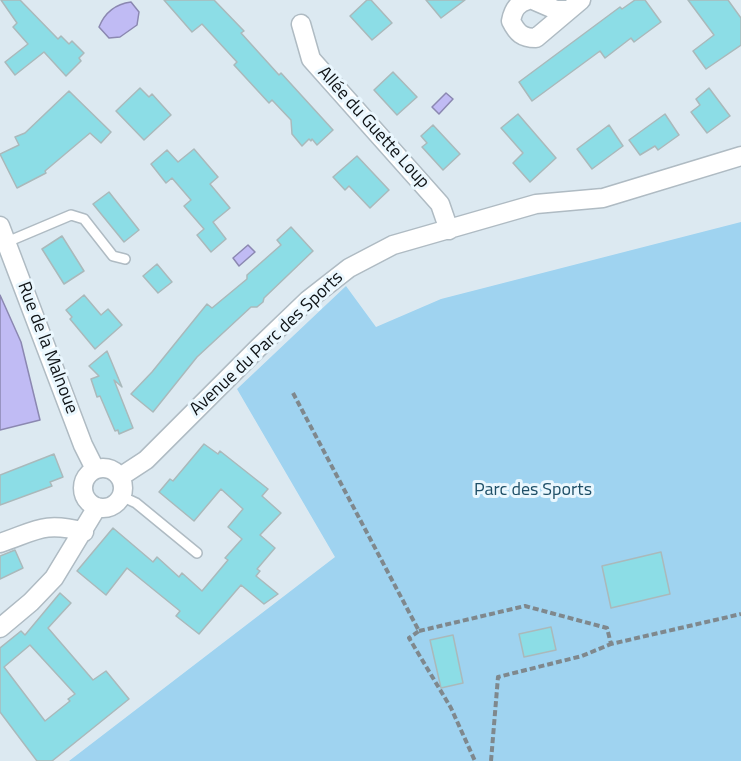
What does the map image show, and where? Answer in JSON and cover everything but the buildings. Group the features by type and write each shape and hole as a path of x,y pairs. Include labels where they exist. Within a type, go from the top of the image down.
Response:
{"street":[{"path":"528,0 513,10 511,21 515,30 525,38 536,38 574,5"},
{"path":"533,0 556,10 574,5"},
{"name":"Allée du Guette Loup","path":"302,24 311,59 440,204 449,230"},
{"name":"Avenue du Parc des Sports","path":"120,477 146,460 213,391 308,300 349,268 393,245 536,204 603,198 741,156"},
{"name":"Rue de la Malnoue","path":"3,234 94,469"},
{"path":"94,469 111,469 120,477 123,490 114,505 97,507 86,499 83,493 85,479 94,469"},
{"path":"0,628 54,579 97,507"},
{"path":"0,543 44,526 66,527 84,532"}],"lane":[{"path":"3,234 71,215 84,219 113,256 125,259"},
{"path":"121,496 136,502 197,553"}],"path":[{"path":"293,393 419,631"},
{"path":"475,761 451,708 409,638 419,631 525,606 608,627 611,644"},
{"path":"491,761 498,677 582,656 611,644 741,614"}],"green space":[{"name":"Parc des Sports","path":"741,222 741,761 69,761 335,557 237,389 346,286 376,327 441,299"}],"shaded area":[{"path":"131,2 139,12 137,25 120,37 109,38 99,27 104,17 121,5"},
{"path":"446,93 453,99 439,114 432,107"},
{"path":"248,245 255,252 239,266 233,258"},
{"path":"0,295 21,342 40,420 0,430"}]}
